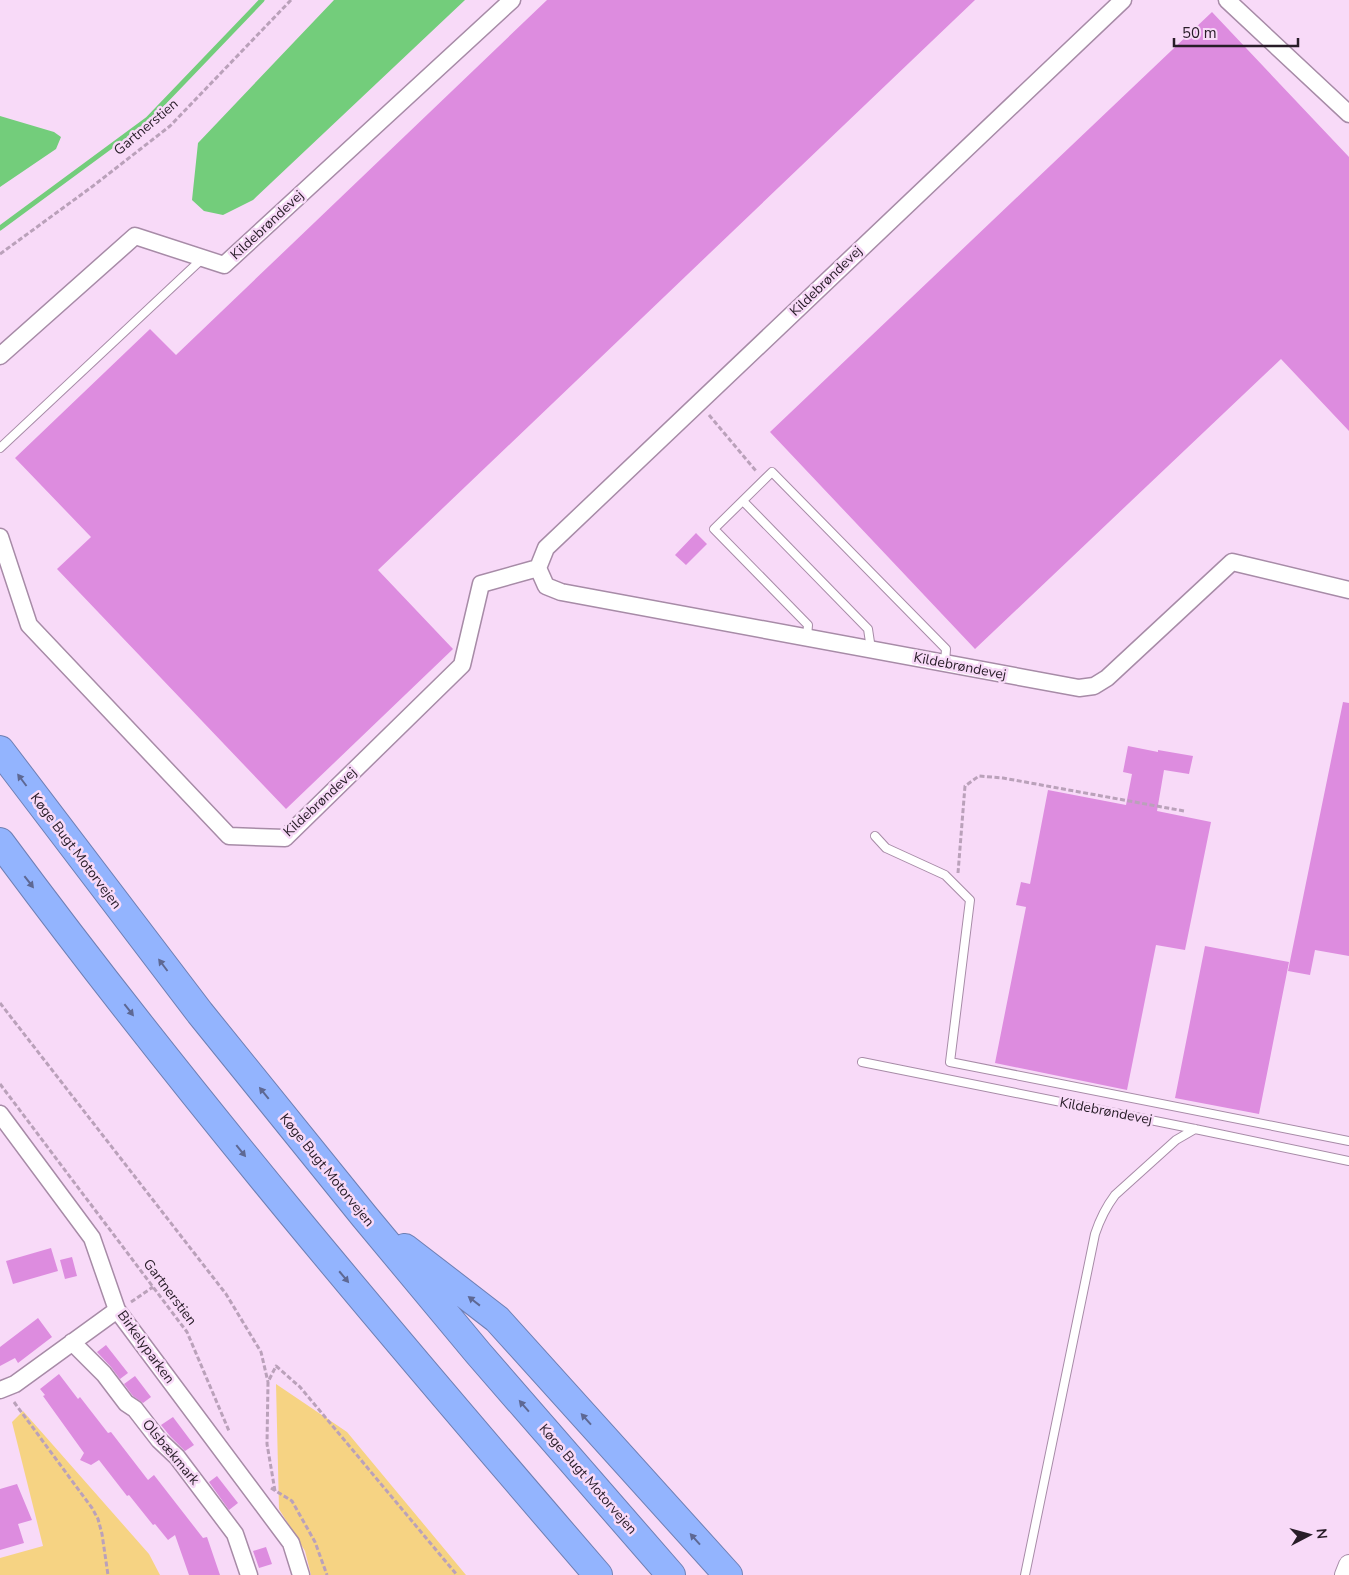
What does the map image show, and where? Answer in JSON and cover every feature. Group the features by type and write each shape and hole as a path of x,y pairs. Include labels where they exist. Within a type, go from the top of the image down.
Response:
{"highway":[{"name":"Køge Bugt Motorvejen","path":"0,750 200,1013 364,1216 478,1353 671,1575"},
{"path":"0,842 153,1041 318,1246 441,1393 598,1575"},
{"path":"364,1216 497,1319 728,1575"}],"street":[{"name":"Kildebrøndevej","path":"0,356 135,236 224,265 512,0"},
{"name":"Kildebrøndevej","path":"1122,0 546,548 538,568 546,586 561,592 1079,688 1094,686 1107,678 1232,562 1349,590"},
{"path":"1227,0 1349,114"},
{"name":"Kildebrøndevej","path":"0,537 29,625 229,836 285,838 462,664 481,584 538,568"},
{"name":"Birkelyparken","path":"0,1114 92,1238 117,1311 291,1543 301,1575"},
{"path":"2,1390 16,1384 117,1311"},
{"name":"Olsbækmark","path":"72,1342 104,1374 126,1403 135,1409 159,1440 177,1457 235,1534 249,1575"},
{"path":"1345,1575 1349,1565"}],"lane":[{"path":"0,448 203,258"},
{"path":"807,637 808,625 714,529 772,472 946,649 945,663"},
{"path":"743,501 868,629 871,649"},
{"path":"875,836 886,848 945,875 970,900 950,1062 1349,1141"},
{"name":"Kildebrøndevej","path":"862,1062 1195,1128 1349,1161"},
{"path":"1025,1575 1095,1234 1100,1218 1115,1195 1176,1140 1195,1128"}],"path":[{"name":"Gartnerstien","path":"0,254 170,126 290,0"},
{"path":"699,403 764,480"},
{"path":"957,886 964,786 979,776 1003,778 1184,811"},
{"path":"0,1003 226,1294 261,1352 268,1382 267,1444 275,1491"},
{"name":"Gartnerstien","path":"0,1084 187,1332 229,1431"},
{"path":"117,1311 153,1288"},
{"path":"268,1382 276,1366 300,1387 457,1575"},
{"path":"2,1390 92,1508 98,1519 108,1575"},
{"path":"269,1485 292,1501 315,1542 327,1575"}],"shaded area":[{"path":"334,0 465,0 253,200 223,215 204,211 192,200 198,143"},
{"path":"0,116 54,132 61,137 56,149 0,187"},
{"path":"276,1384 347,1432 466,1575 311,1575 305,1551 279,1509"},
{"path":"23,1411 149,1554 160,1575 0,1575 0,1558 43,1546 12,1422"}],"building":[{"path":"547,0 975,0 378,570 453,649 286,809 57,569 91,537 15,458 150,329 176,355"},
{"path":"1212,12 1349,157 1349,431 1281,359 975,649 770,432"},
{"path":"696,533 707,544 686,565 675,555"},
{"path":"1343,702 1349,703 1349,956 1315,950 1310,975 1288,971"},
{"path":"1128,746 1193,756 1189,774 1164,770 1157,811 1211,822 1185,950 1156,945 1127,1090 995,1063 1026,907 1016,905 1021,882 1030,884 1048,790 1126,805 1132,774 1123,772"},
{"path":"1205,946 1289,962 1259,1114 1175,1098"},
{"path":"51,1248 58,1271 13,1284 6,1261"},
{"path":"72,1257 77,1276 65,1279 60,1260"},
{"path":"38,1318 52,1337 18,1363 15,1358 0,1366 0,1347"},
{"path":"106,1345 128,1373 120,1379 97,1352"},
{"path":"59,1374 108,1433 111,1432 148,1480 154,1475 203,1538 207,1537 220,1575 189,1575 175,1535 168,1540 155,1524 153,1525 129,1495 127,1496 99,1460 91,1465 80,1460 84,1453 40,1389"},
{"path":"135,1376 151,1397 143,1403 133,1396 124,1384"},
{"path":"173,1417 194,1445 185,1451 161,1425"},
{"path":"217,1476 238,1503 229,1510 209,1482"},
{"path":"17,1484 32,1520 18,1524 24,1543 0,1550 0,1489"},
{"path":"266,1547 272,1564 259,1568 253,1551"}],"waterway":[{"path":"0,228 148,119 262,0"}]}
